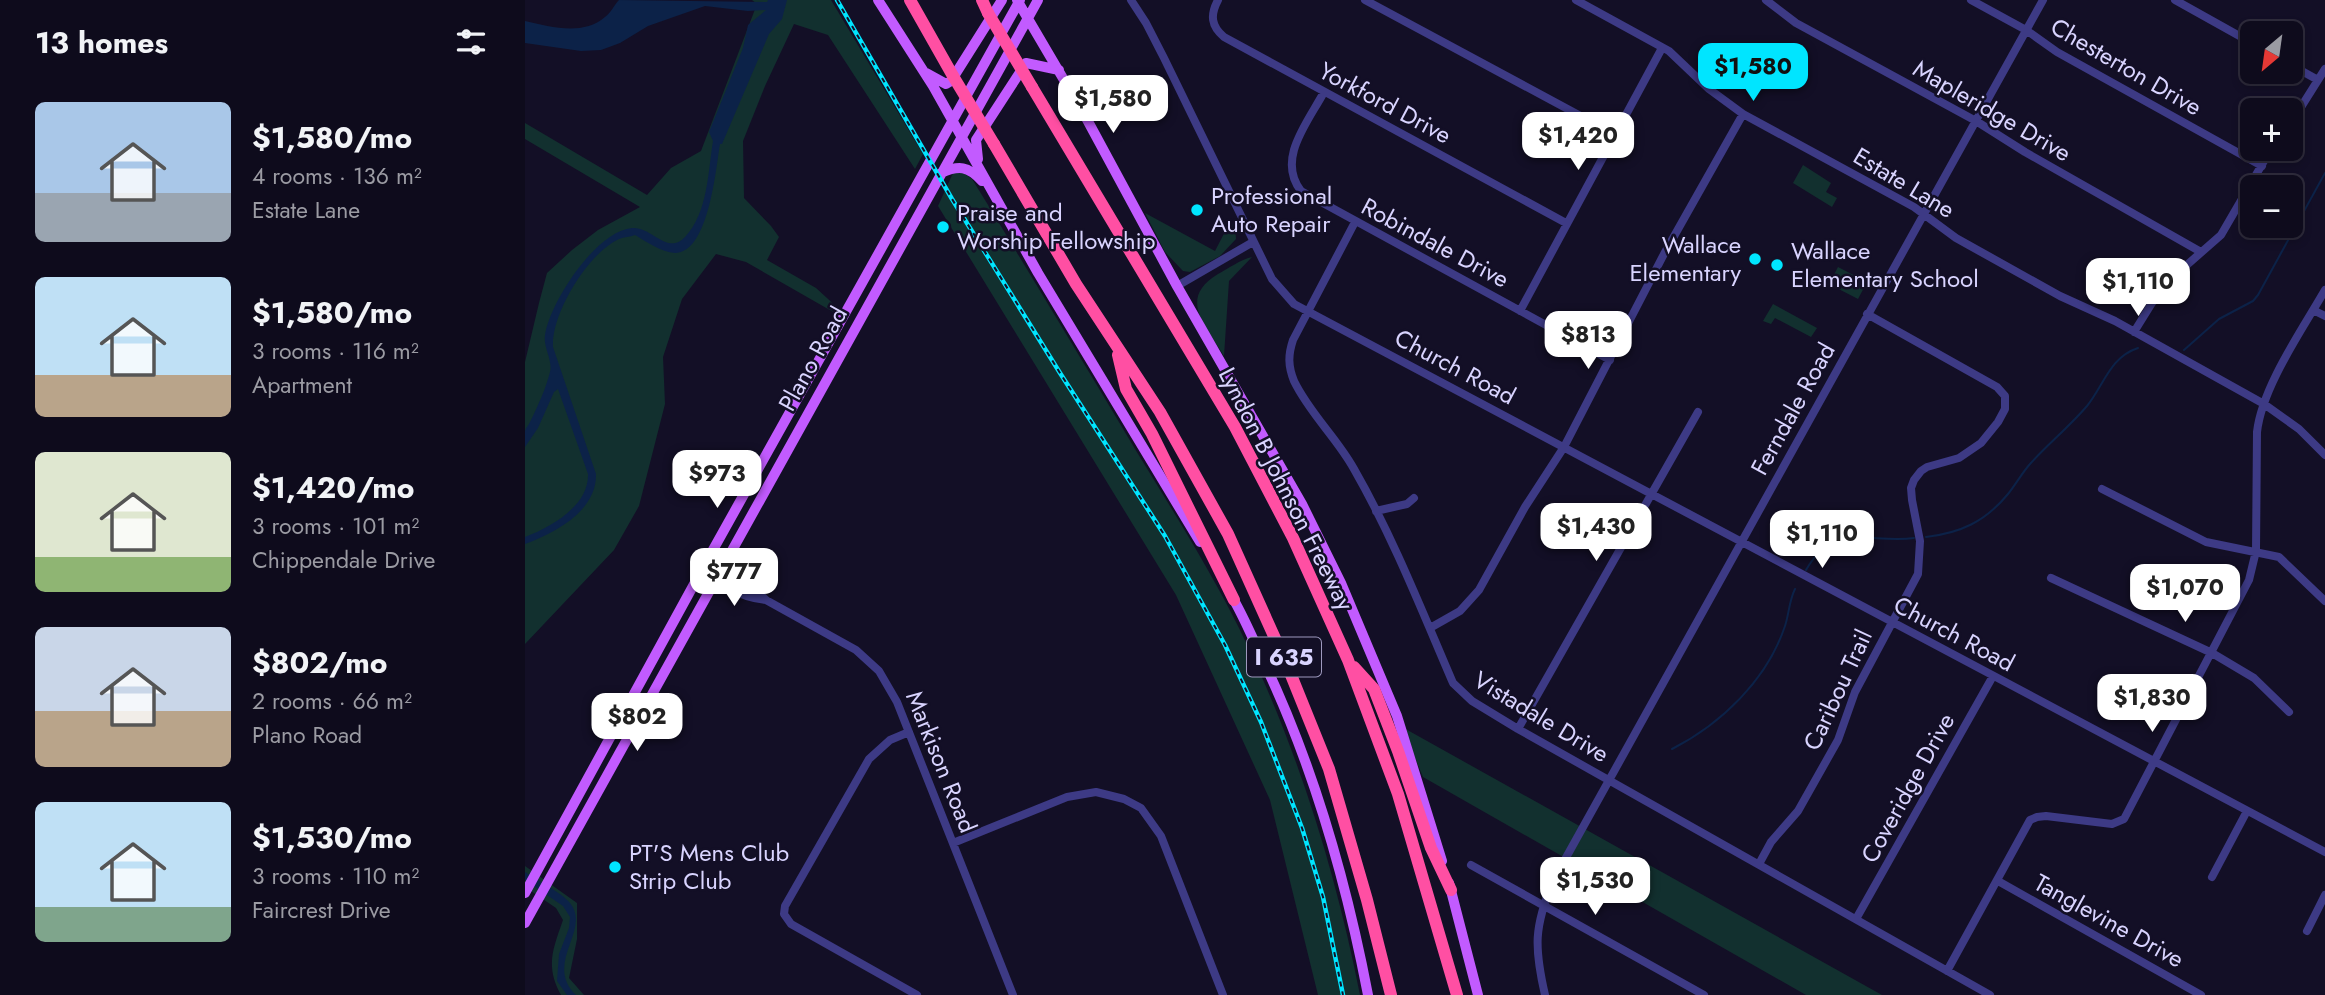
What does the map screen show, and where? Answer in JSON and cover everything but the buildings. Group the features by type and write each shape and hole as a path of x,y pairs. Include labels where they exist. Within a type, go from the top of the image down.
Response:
{"highway":[{"name":"I 635","path":"910,0 1076,284 1160,412 1228,534 1287,664 1329,769 1391,995"},
{"name":"Lyndon B Johnson Freeway","path":"982,0 1235,427 1293,538 1348,660 1398,794 1457,995"},
{"path":"1115,345 1126,389 1152,435 1234,600"},
{"path":"1348,660 1374,689 1431,848 1451,890"}],"main road":[{"path":"879,0 962,136 1038,273 1234,600 1279,692 1320,805 1356,933 1367,995"},
{"path":"923,71 946,84 951,82 1002,0"},
{"name":"Plano Road","path":"525,923 1038,0"},
{"path":"1019,1 1302,504 1341,583 1397,716 1451,890 1478,995"},
{"name":"Plano Road","path":"525,893 621,715 1019,1"},
{"path":"981,172 975,148 976,140 1026,63 1059,70"},
{"path":"941,173 953,168 967,168 994,194"},
{"path":"863,281 876,288"},
{"path":"809,378 822,386"},
{"path":"621,715 635,723"},
{"path":"562,824 571,838"}],"street":[{"name":"Church Road","path":"1131,0 1164,58 1277,287 1306,313 1372,344 1740,543 2325,852"},
{"name":"Yorkford Drive","path":"1218,0 1212,14 1216,31 1224,37 1566,223"},
{"path":"1365,0 1614,134"},
{"name":"Estate Lane","path":"1576,0 1663,48 1743,114 1914,206 1956,237 2060,296 2134,332 2264,404 2299,429 2325,454"},
{"name":"Mapleridge Drive","path":"1766,0 1796,23 1976,121 2025,152 2201,252"},
{"name":"Chesterton Drive","path":"1971,0 2026,30 2057,52 2262,166"},
{"name":"Ferndale Road","path":"1545,995 1536,941 1537,925 1553,881 2043,0"},
{"path":"2175,0 2240,36"},
{"path":"1520,311 1663,48"},
{"path":"2303,104 2325,68"},
{"path":"2303,72 2318,80"},
{"name":"Robindale Drive","path":"1324,92 1290,160 1292,176 1301,191 1610,360"},
{"path":"1430,628 1460,611 1474,597 1525,507 1564,447 1664,254 1743,114"},
{"path":"2134,332 2172,278 2228,225 2265,161"},
{"name":"Vistadale Drive","path":"1355,222 1306,313 1289,352 1289,364 1293,378 1319,423 1350,463 1376,511 1453,683 1461,693 1518,729 1990,995"},
{"path":"1177,286 1253,243"},
{"path":"1947,971 2030,820 2046,816 2112,824 2124,818 2249,580 2256,551 2257,432 2264,404 2325,290"},
{"path":"2313,310 2325,316"},
{"name":"Caribou Trail","path":"1759,864 1772,842 1798,811 1838,740 1855,692 1914,582 1920,561 1920,541 1911,488 1914,480 1927,467 1959,458 1981,443 1999,422 2005,409 2005,396 1997,387 1867,314"},
{"path":"1518,729 1698,412"},
{"path":"2102,489 2206,542 2279,557 2325,601"},
{"path":"1376,511 1406,504 1414,498"},
{"name":"Markison Road","path":"704,566 721,569 751,586 766,600 856,649 884,678 909,732 1013,995"},
{"name":"Markison Road","path":"704,566 715,580 746,597 766,600"},
{"path":"2051,578 2211,653 2254,678 2289,712"},
{"name":"Coveridge Drive","path":"1856,919 1993,676"},
{"path":"909,732 890,740 869,759 785,906 784,914 791,924 917,995"},
{"path":"953,843 1067,797 1096,792 1124,799 1140,808 1161,836 1223,995"},
{"path":"2212,877 2247,811"},
{"path":"1471,865 1691,992 1704,995"},
{"name":"Tanglevine Drive","path":"1998,881 2201,995"},
{"path":"2307,931 2325,895"}],"green space":[{"path":"752,0 831,0 923,154 915,169 828,35 794,24 743,141 744,198 779,237 767,260 816,288 839,309 835,313 746,262 716,254 682,299 663,357 665,404 639,506 614,550 525,644 525,362 539,303 547,273 598,230 640,207 525,139 525,123 647,195 671,168 701,151 757,4"},
{"path":"1803,165 1831,183 1826,192 1837,198 1832,207 1793,183"},
{"path":"961,171 972,179 993,213 1189,537 1239,628 1278,716 1311,807 1339,900 1360,995 1318,995 1270,800 1176,595 938,206 953,173"},
{"path":"1145,213 1215,251 1230,222 1235,225 1236,239 1220,256 1190,272 1183,271 1165,252"},
{"path":"1252,257 1229,281 1224,356 1199,313 1199,293 1206,283 1218,274"},
{"path":"1838,267 1867,282 1858,299 1829,284"},
{"path":"1773,304 1817,328 1811,337 1775,318 1771,324 1763,321"},
{"path":"1402,727 1882,995 1806,995 1423,777"},
{"path":"525,866 577,903 577,939 569,978 584,995 561,995 556,985 552,958 563,920 556,908 525,887"}],"water":[{"path":"619,0 787,0 782,19 769,34 720,144 709,207 696,239 687,249 675,253 659,249 635,235 619,239 595,257 565,302 554,333 553,347 596,474 594,487 590,499 572,519 549,534 525,544 525,537 567,514 582,496 587,485 588,474 558,389 525,447 525,430 539,403 550,372 545,335 556,305 565,287 590,254 618,232 639,229 672,243 685,237 693,227 703,204 708,178 713,141 709,132 743,48 748,25 766,10 748,11 705,6 648,26 620,43 601,50 581,51 525,43 525,21 567,28 587,26 607,15"},
{"path":"525,872 566,899 575,913 576,924 564,971 567,983 576,995 567,995 557,981 559,954 569,928 570,917 563,906 525,880"}],"waterway":[{"path":"2184,350 2219,319 2253,301 2258,295 2325,173"},
{"path":"1926,537 1961,529 1981,519 1999,504 2030,464 2087,406 2114,365 2128,352 2138,348"},
{"path":"1806,570 1817,555 1841,539 1914,538"},
{"path":"1672,749 1708,727 1754,682 1777,646 1795,589"}],"railway":[{"path":"837,0 952,199 1165,536 1225,645 1261,722 1302,828 1323,897 1343,995"}],"place":[{"name":"Professional Auto Repair","path":"1197,210"},
{"name":"Praise and Worship Fellowship","path":"943,227"},
{"name":"Wallace Elementary","path":"1755,259"},
{"name":"Wallace Elementary School","path":"1777,265"},
{"name":"PT'S Mens Club Strip Club","path":"615,867"}]}
